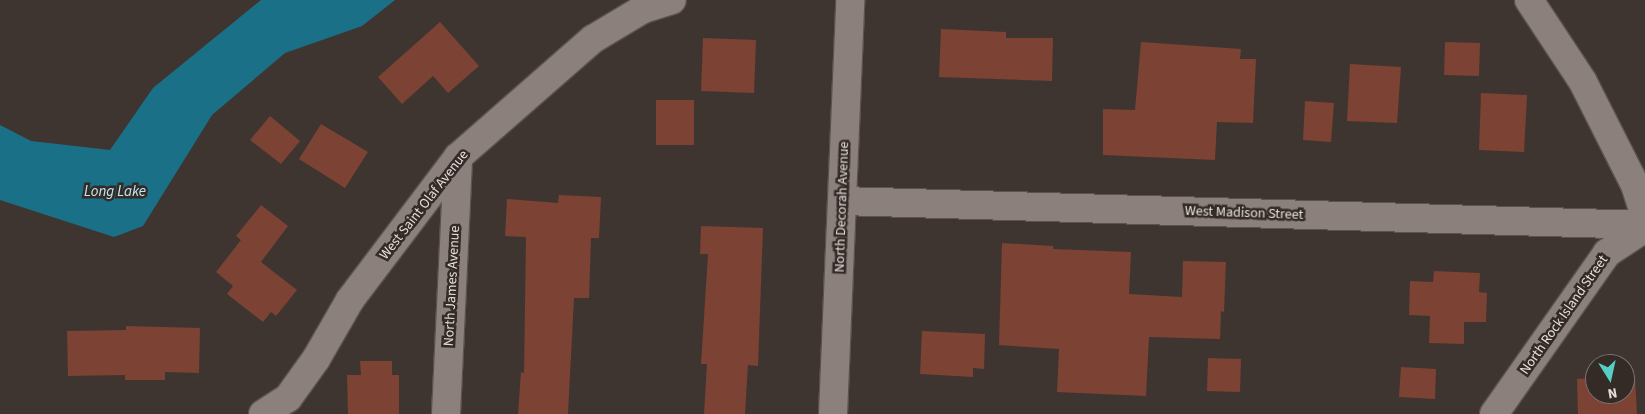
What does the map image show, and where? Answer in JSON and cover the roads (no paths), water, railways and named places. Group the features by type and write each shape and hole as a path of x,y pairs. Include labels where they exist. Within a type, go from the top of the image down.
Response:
{"street":[{"name":"West Saint Olaf Avenue","path":"263,414 288,398 316,359 350,300 458,157 593,39 643,8 672,0"},
{"name":"North Decorah Avenue","path":"833,414 850,0"},
{"path":"1530,0 1583,82 1635,185 1645,215"},
{"name":"North James Avenue","path":"446,414 458,157"},
{"name":"West Madison Street","path":"842,201 1645,227"},
{"name":"North Rock Island Street","path":"1494,414 1607,253 1645,227"}],"water":[{"name":"Long Lake","path":"261,0 395,0 362,26 285,53 212,115 143,226 114,237 0,200 0,125 31,141 110,150 153,88"}]}
